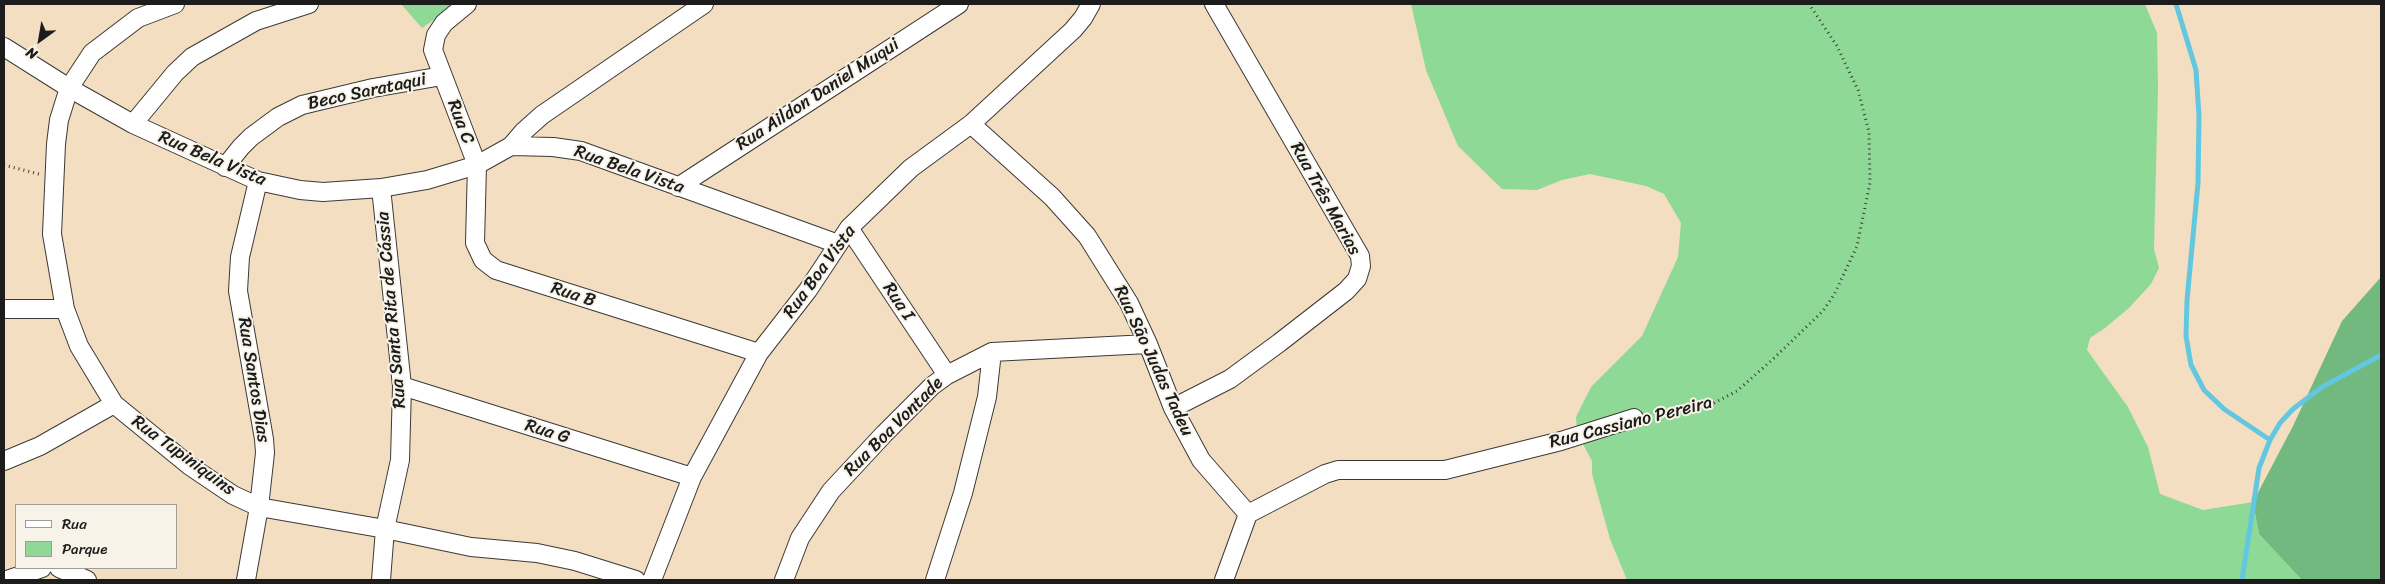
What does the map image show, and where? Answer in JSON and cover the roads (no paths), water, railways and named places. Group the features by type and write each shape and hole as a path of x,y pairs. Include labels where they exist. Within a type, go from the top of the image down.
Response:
{"street":[{"name":"Rua Tupiniquins","path":"175,4 138,18 92,54 69,88 60,120 54,177 52,234 65,309 79,346 114,404 190,466 233,495 260,507 385,528 471,547 545,554 575,561 636,580"},
{"path":"133,124 175,73 192,57 256,21 310,4"},
{"name":"Rua C","path":"467,4 444,23 436,35 433,50 477,165"},
{"path":"511,146 542,115 704,4"},
{"name":"Rua Aildon Daniel Muqui","path":"678,187 959,4"},
{"name":"Rua Boa Vista","path":"652,580 692,477 759,353 808,290 849,228 911,168 971,124 1073,30 1091,4"},
{"name":"Rua Três Marias","path":"1173,408 1230,379 1279,343 1346,292 1357,279 1361,266 1360,256 1214,4"},
{"name":"Rua Bela Vista","path":"4,48 133,124 258,181 300,190 323,192 381,188 427,180 477,165 511,146 553,147 581,151 838,244"},
{"name":"Beco Sarataqui","path":"226,167 241,147 251,138 278,117 302,104 373,88 442,76"},
{"name":"Rua São Judas Tadeu","path":"971,124 1052,197 1087,236 1129,303 1148,344 1173,408 1201,460 1217,481 1248,514"},
{"name":"Rua B","path":"477,165 474,243 479,255 490,266 759,353"},
{"name":"Rua Santos Dias","path":"246,580 260,507 264,439 238,291 241,249 258,181"},
{"name":"Rua Santa Rita de Cássia","path":"380,580 385,528 400,460 402,386 381,188"},
{"name":"Rua I","path":"849,228 947,375"},
{"path":"4,309 65,309"},
{"name":"Rua Boa Vontade","path":"784,580 800,538 831,490 932,386 947,375 992,352 1148,344"},
{"path":"935,580 963,493 987,397 992,352"},
{"name":"Rua G","path":"402,386 692,477"},
{"path":"4,461 40,446 114,404"},
{"name":"Rua Cassiano Pereira","path":"1248,514 1325,474 1338,470 1445,470 1561,441 1634,418"},
{"path":"1224,580 1248,514"},
{"path":"7,580 39,569"},
{"path":"61,569 87,580"}],"waterway":[{"path":"2176,4 2196,70 2199,116 2198,183 2187,300 2186,336 2191,365 2204,390 2224,409 2270,440"},
{"path":"2242,580 2259,468 2270,440 2280,423 2293,409 2322,387 2381,355"}]}
